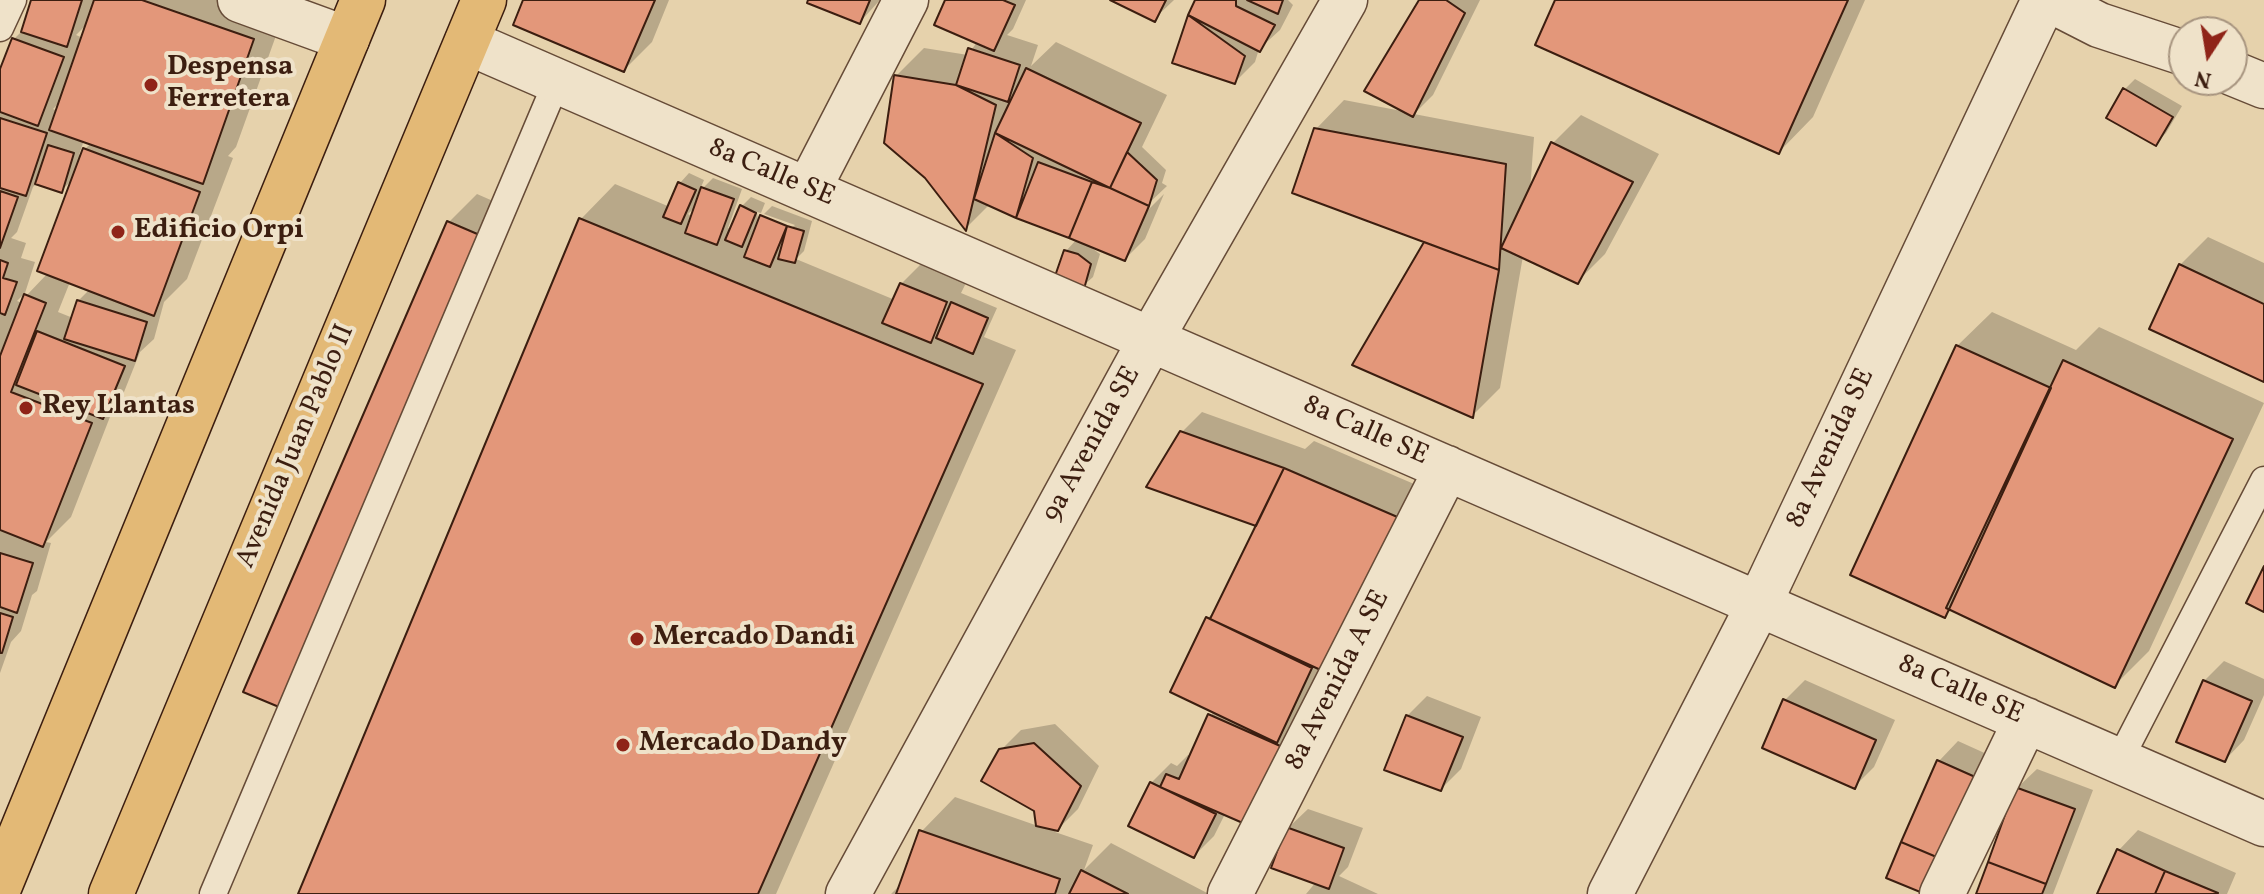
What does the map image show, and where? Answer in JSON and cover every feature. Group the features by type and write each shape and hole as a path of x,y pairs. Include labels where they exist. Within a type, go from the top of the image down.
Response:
{"highway":[{"path":"0,885 363,0"},
{"name":"Avenida Juan Pablo II","path":"111,894 484,0"}],"street":[{"path":"240,0 347,39"},
{"path":"808,190 906,0"},
{"name":"9a Avenida SE","path":"848,894 1151,339 1345,0"},
{"name":"8a Avenida SE","path":"1610,894 1759,604 2044,0"},
{"path":"2050,0 2099,25 2168,48"},
{"name":"8a Calle SE","path":"467,42 2264,824"},
{"name":"8a Avenida A SE","path":"1230,894 1447,468"},
{"path":"1942,894 2026,720"}],"lane":[{"path":"0,28 13,0"},
{"path":"213,894 557,81"},
{"path":"2119,761 2264,480"}],"building":[{"path":"31,0 82,0 67,47 21,32"},
{"name":"Despensa Ferretera","path":"94,0 142,0 254,39 203,184 49,130"},
{"path":"523,0 655,0 624,72 513,25"},
{"path":"808,0 870,0 860,24 807,3"},
{"path":"945,0 1003,0 1015,5 994,51 934,25"},
{"path":"1110,0 1166,0 1155,22"},
{"path":"1195,0 1236,0 1236,6 1275,25 1260,52 1188,15"},
{"path":"1247,0 1283,0 1278,14"},
{"path":"1419,0 1446,0 1465,13 1413,117 1364,91"},
{"path":"1555,0 1848,0 1779,154 1535,45"},
{"path":"1188,15 1245,56 1235,84 1172,63"},
{"path":"12,38 64,57 38,126 0,112 0,69"},
{"path":"968,48 1020,65 1008,102 956,85"},
{"path":"1026,68 1141,123 1110,188 995,133"},
{"path":"894,75 956,85 996,105 966,231 925,178 884,143"},
{"path":"2123,88 2173,117 2156,146 2106,118"},
{"path":"0,118 47,133 26,196 0,188"},
{"path":"1314,128 1506,164 1499,270 1292,193"},
{"path":"995,133 1033,158 1016,218 974,199"},
{"path":"1551,142 1633,182 1578,284 1501,248"},
{"path":"48,145 74,153 62,193 35,184"},
{"name":"Edificio Orpi","path":"83,148 200,192 154,316 37,271"},
{"path":"1127,152 1157,180 1149,206 1110,188"},
{"path":"1038,162 1092,182 1069,238 1016,218"},
{"path":"678,182 696,190 681,224 663,217"},
{"path":"1092,182 1149,206 1125,261 1069,238"},
{"path":"701,187 734,199 717,245 685,233"},
{"path":"0,191 18,197 0,248"},
{"path":"740,205 756,213 742,247 725,240"},
{"path":"760,215 787,226 770,267 744,257"},
{"name":"Mercado Dandi","path":"579,218 983,384 758,894 298,894"},
{"path":"447,221 482,236 279,707 243,692"},
{"path":"787,226 804,231 795,263 778,259"},
{"path":"1424,242 1499,270 1473,418 1352,365"},
{"path":"1064,250 1078,254 1091,264 1084,289 1054,279"},
{"path":"0,260 8,263 3,278 17,282 5,315 0,313"},
{"path":"2179,264 2264,304 2264,382 2149,329"},
{"path":"900,283 947,302 931,343 882,323"},
{"name":"Rey Llantas","path":"24,294 46,303 11,392 92,423 43,547 0,530 0,356"},
{"path":"77,300 147,322 135,361 64,339"},
{"path":"951,302 988,318 973,354 936,338"},
{"path":"37,331 125,366 103,419 16,385"},
{"path":"1956,345 2051,388 1945,618 1850,575"},
{"path":"2063,360 2233,439 2115,688 1946,608"},
{"path":"1180,431 1284,468 1256,526 1146,487"},
{"path":"1284,468 1402,519 1325,672 1210,619"},
{"path":"0,553 33,563 17,613 0,607"},
{"path":"2264,566 2264,612 2246,603"},
{"path":"0,613 13,617 2,653 0,653"},
{"path":"1206,617 1312,668 1277,743 1170,692"},
{"path":"2203,680 2252,701 2225,762 2176,742"},
{"path":"1783,699 1876,740 1855,789 1762,748"},
{"path":"1208,714 1287,749 1252,827 1160,787 1166,774 1179,779"},
{"path":"1406,715 1463,737 1441,791 1384,770"},
{"path":"1034,743 1081,786 1058,831 1036,826 1034,811 981,781 999,749"},
{"path":"1937,760 1982,780 1946,861 1901,842"},
{"path":"1150,782 1216,814 1194,858 1128,826"},
{"path":"2015,787 2075,809 2046,884 1988,862"},
{"path":"1286,827 1344,848 1329,889 1271,868"},
{"path":"919,830 1060,879 1055,894 896,894"},
{"path":"1901,842 1946,861 1925,894 1886,878"},
{"path":"2117,849 2165,871 2155,894 2097,894"},
{"path":"1988,862 2046,884 2042,894 1976,894"},
{"path":"1081,870 1128,894 1069,894"},
{"path":"2165,871 2218,893 2155,894"}],"place":[{"name":"Despensa Ferretera","path":"151,85"},
{"name":"Edificio Orpi","path":"118,232"},
{"name":"Rey Llantas","path":"26,408"},
{"name":"Mercado Dandi","path":"637,639"},
{"name":"Mercado Dandy","path":"623,745"}]}
